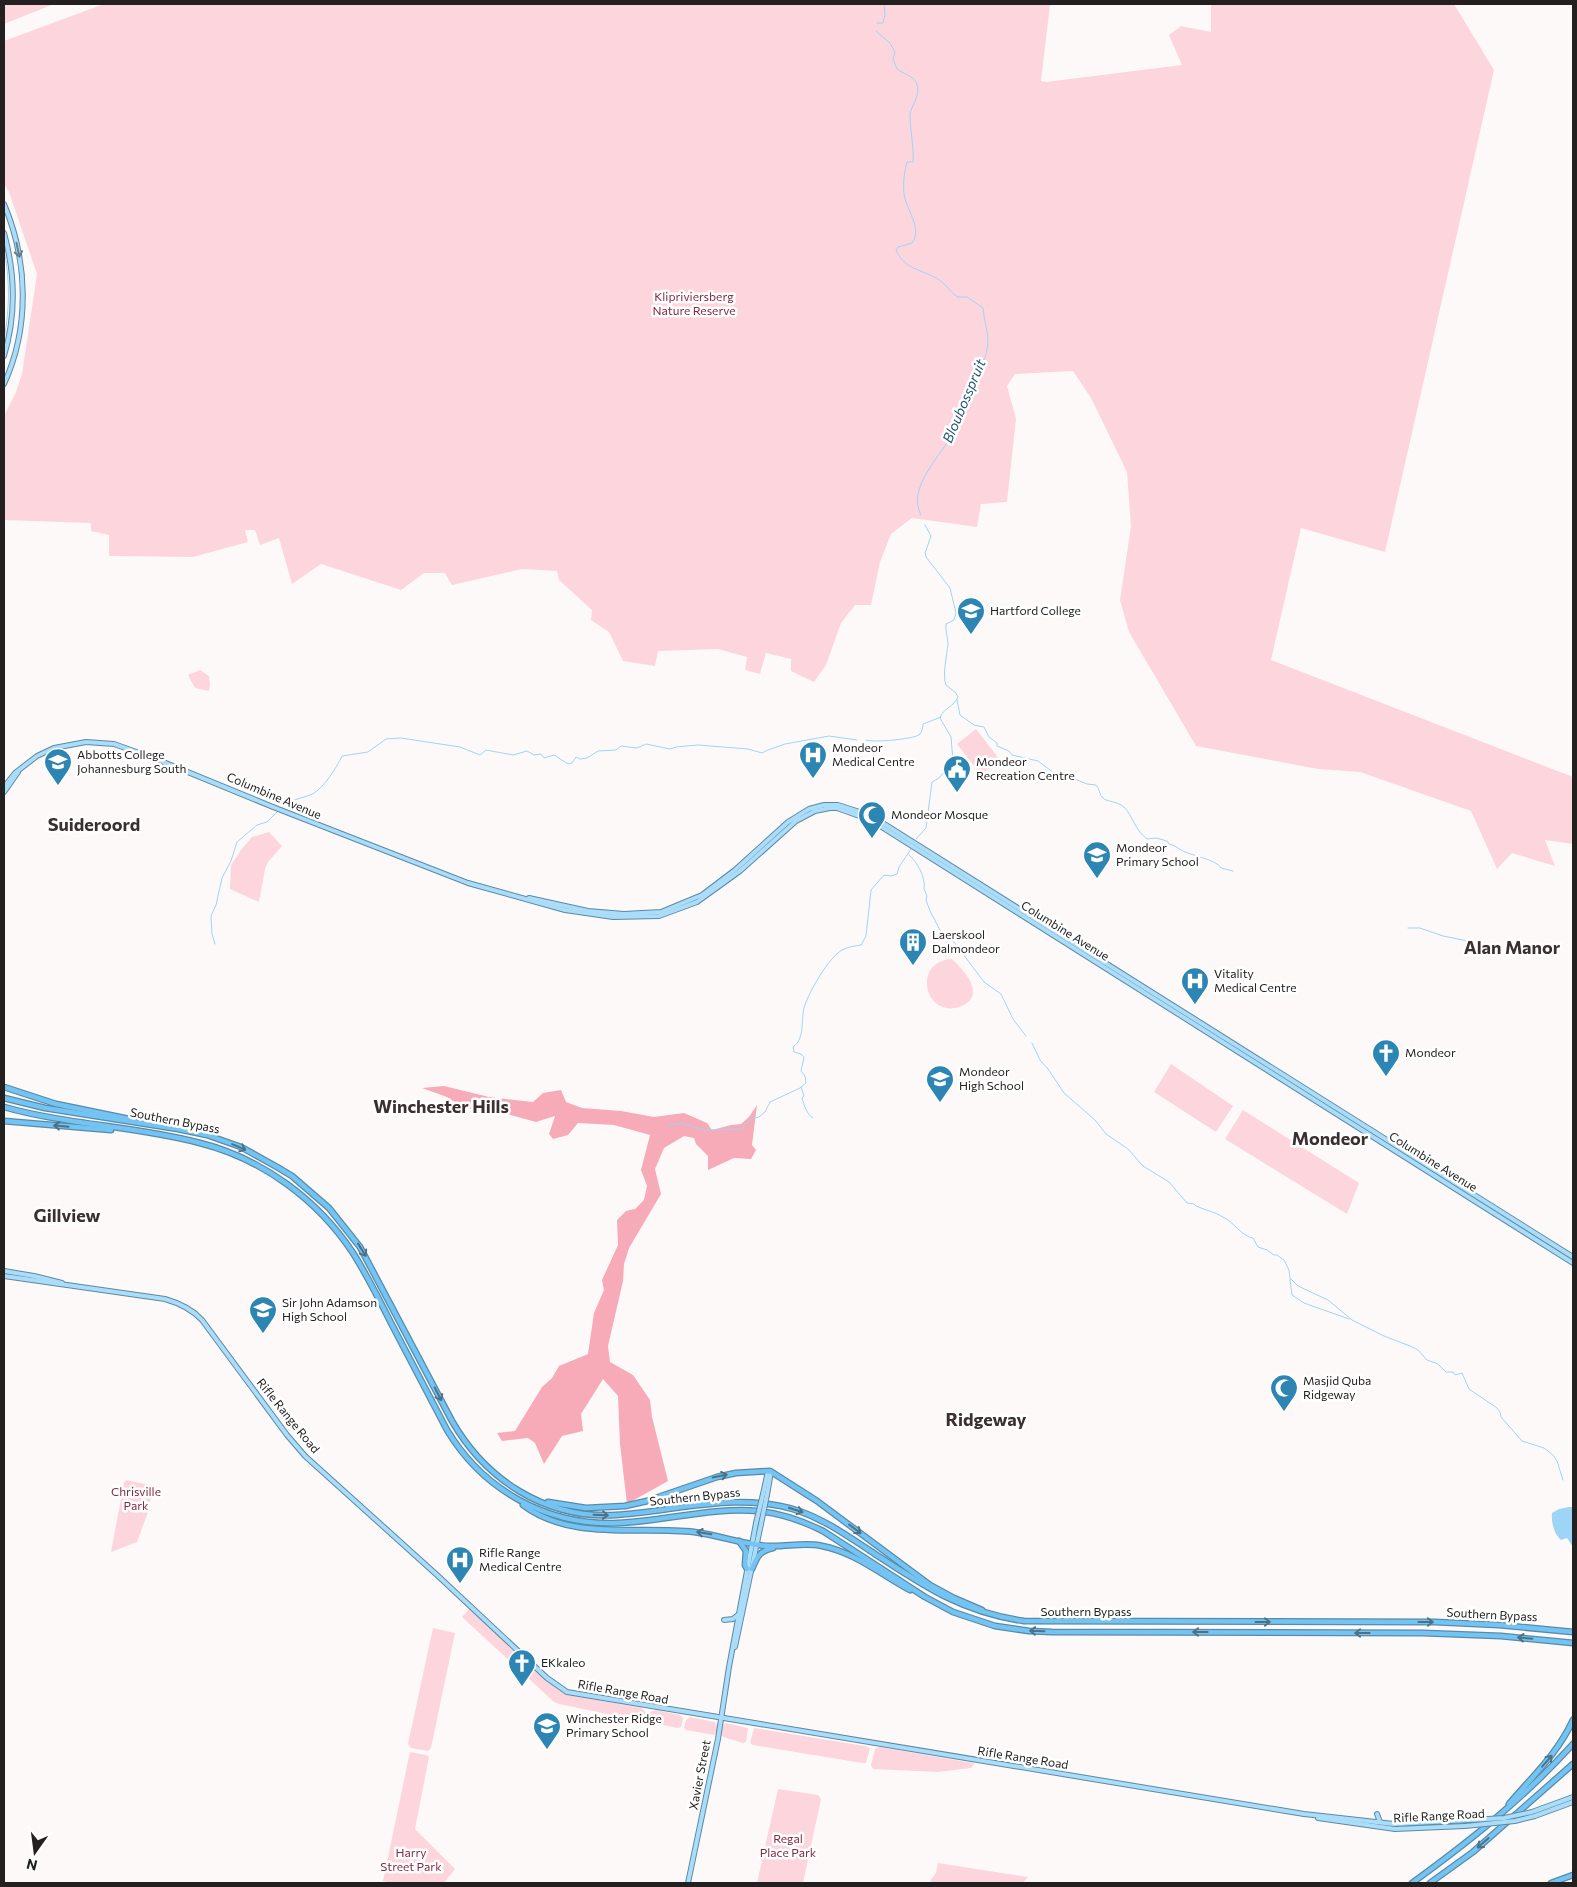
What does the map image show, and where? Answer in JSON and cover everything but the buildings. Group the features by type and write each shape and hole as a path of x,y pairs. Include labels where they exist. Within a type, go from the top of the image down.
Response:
{"highway":[{"path":"4,1087 42,1100 127,1118 142,1124"},
{"name":"Southern Bypass","path":"4,1098 45,1108 207,1135 241,1147 277,1166 322,1201 347,1230 368,1260 452,1421 480,1461 517,1490 536,1500 562,1509 602,1515 734,1502 778,1505 808,1514 830,1525 942,1597 966,1607 1024,1622 1435,1622 1499,1625 1573,1632"},
{"name":"Southern Bypass","path":"4,1107 49,1117 191,1140 238,1156 280,1179 311,1203 336,1230 358,1260 446,1430 457,1445 479,1472 514,1498 551,1514 593,1523 620,1523 730,1510 760,1511 780,1515 824,1531 925,1597 953,1612 982,1622 1037,1632 1423,1633 1501,1636 1573,1643"},
{"path":"4,1121 127,1130"},
{"path":"536,1500 576,1507 613,1508 639,1503 717,1477 770,1471 817,1501 930,1585 954,1598 1000,1617"},
{"path":"514,1498 528,1509 580,1527 600,1530 694,1532 768,1546 815,1544 837,1550 925,1597"},
{"path":"737,1540 746,1548 745,1565 749,1569 762,1551 794,1544"},
{"path":"1504,1811 1561,1744 1573,1720"},
{"path":"1412,1883 1504,1811 1552,1768 1573,1744"},
{"path":"1546,1788 1573,1759"},
{"path":"1430,1883 1473,1852 1573,1764"},
{"path":"1551,1883 1573,1875"}],"main road":[{"path":"4,204 18,250 23,295 18,340 4,384"},
{"path":"4,233 12,272 13,303 4,356"},
{"name":"Columbine Avenue","path":"4,787 15,773 37,756 59,746 91,741 121,745 216,782 279,810 468,883 537,899 577,911 624,914 665,911 702,895 736,870 800,814 817,806 831,804 841,806 868,815 1429,1170 1573,1257"},
{"name":"Columbine Avenue","path":"4,792 18,772"},
{"name":"Columbine Avenue","path":"1473,1197 1573,1263"},
{"name":"Rifle Range Road","path":"4,1271 34,1276 66,1285"},
{"name":"Rifle Range Road","path":"4,1276 165,1299 178,1303 195,1313 209,1329 301,1453 557,1686 574,1694 1390,1828 1465,1826 1515,1821 1573,1796"},
{"name":"Xavier Street","path":"688,1883 740,1611 770,1471"},
{"name":"Xavier Street","path":"729,1670 738,1636 749,1569"},
{"path":"724,1620 735,1618 740,1611"},
{"name":"Rifle Range Road","path":"1304,1814 1404,1824 1504,1818 1533,1814 1573,1802"},
{"path":"1377,1814 1380,1822"}],"green space":[{"path":"4,4 54,4 4,24"},
{"name":"Klipriviersberg Nature Reserve","path":"104,4 1050,4 1041,81 1046,82 1182,65 1169,35 1181,26 1211,32 1211,4 1454,4 1494,70 1385,552 1301,528 1271,660 1573,777 1573,844 1545,840 1555,866 1512,853 1497,869 1471,811 1360,772 1318,769 1196,746 1129,632 1120,600 1131,526 1127,472 1091,398 1073,371 1015,374 1007,386 1016,419 1007,502 981,504 977,527 912,518 891,534 880,562 871,605 855,605 841,623 826,665 814,682 791,671 791,659 766,653 760,674 745,670 747,657 718,649 658,651 655,666 623,661 609,632 591,620 592,610 559,580 557,571 522,569 452,585 445,573 424,573 401,590 321,564 292,584 279,538 260,545 255,530 245,530 248,542 193,557 109,556 109,535 91,531 91,523 4,520 4,416 16,392 22,374 37,274 9,192 4,184 4,41"},
{"path":"200,670 209,676 209,691 195,688 188,675"},
{"path":"976,729 1000,760 981,775 957,744"},
{"path":"269,832 282,846 268,862 265,869 259,902 230,889 231,865 252,837"},
{"path":"952,959 968,977 973,991 968,1003 959,1007 947,1008 938,1004 931,997 927,988 927,978 931,969 939,962"},
{"path":"1171,1064 1233,1106 1216,1132 1154,1092"},
{"path":"1243,1110 1359,1183 1347,1214 1225,1139"},
{"name":"Chrisville Park","path":"126,1480 153,1486 148,1512 137,1542 111,1552 124,1483"},
{"path":"469,1609 560,1691 569,1695 642,1708 646,1713 644,1720 640,1721 554,1702 462,1617"},
{"path":"433,1628 455,1633 431,1748 428,1751 411,1748 408,1744"},
{"path":"656,1710 680,1715 683,1718 681,1727 677,1728 650,1722 650,1712"},
{"path":"690,1717 715,1722 717,1728 714,1735 686,1730 684,1728 686,1720"},
{"path":"726,1723 748,1728 746,1742 743,1743 723,1737 721,1729 722,1725"},
{"path":"754,1728 870,1748 866,1763 862,1763 753,1745 750,1743"},
{"path":"879,1747 974,1764 971,1768 938,1772 873,1769 871,1765 875,1749"},
{"name":"Harry Street Park","path":"410,1752 429,1757 415,1829 455,1869 444,1883 392,1883 383,1881"},
{"name":"Regal Place Park","path":"778,1789 818,1795 821,1799 803,1883 757,1883"},
{"path":"938,1863 1028,1877 1023,1883 934,1883 930,1881 936,1873"}],"shaded area":[{"path":"444,1086 489,1097 533,1102 543,1093 561,1090 566,1102 582,1108 621,1111 654,1117 684,1113 707,1123 712,1130 741,1124 749,1117 757,1105 752,1145 756,1150 751,1159 734,1158 708,1170 708,1156 696,1144 694,1138 684,1136 664,1148 655,1169 661,1194 629,1248 624,1264 623,1281 608,1346 610,1362 633,1375 650,1400 652,1417 668,1481 627,1504 620,1444 618,1396 603,1379 581,1414 583,1431 562,1436 544,1464 535,1443 528,1438 502,1441 497,1433 515,1431 542,1387 552,1378 559,1366 588,1354 594,1313 604,1290 602,1280 618,1245 617,1220 626,1211 635,1209 644,1200 647,1186 641,1170 650,1135 614,1125 578,1123 568,1135 553,1139 549,1134 555,1116 536,1122 507,1114 485,1113 461,1106 447,1097 422,1088"}],"water":[{"path":"1573,1507 1573,1547 1567,1538 1561,1540 1555,1531 1552,1520 1552,1513"}],"waterway":[{"name":"Bloubosspruit","path":"877,23 883,23 885,14 884,4"},
{"name":"Bloubosspruit","path":"876,31 890,43 895,52 893,59 897,69 912,78 918,87 917,96 910,115 913,162 907,162 904,174 905,200 916,231 912,243 898,247 896,250 905,262 937,278 958,297 967,297 983,308 988,344 981,367 968,388 955,429 921,483 918,494 918,505 921,515"},
{"path":"4,249 8,294 4,339"},
{"name":"Bloubosspruit","path":"916,839 926,828 932,782 939,778 953,761 951,737 940,718 958,697 946,685 944,676 948,644 946,624 954,620 956,613 950,588 926,557 925,553 931,536 925,525"},
{"path":"957,700 960,715 974,725 984,727 989,737 997,743 997,746 1009,751 1012,755 1038,761 1054,773 1060,773 1087,784 1096,785 1103,798 1124,807 1139,831 1147,839 1156,838 1167,841 1183,851 1210,860 1221,868 1233,871"},
{"path":"866,740 884,741 919,735 923,724 941,717"},
{"path":"281,808 291,801 315,793 333,772 342,756 368,752 386,739 401,738 460,747 480,755 486,750 513,755 527,751 534,755 541,754 544,758 554,755 568,764 572,763 576,757 580,759 587,758 598,751 616,750 621,746 637,748 646,744 670,749 698,745 748,749 762,753 785,744 829,736 857,740"},
{"path":"215,944 212,934 211,916 216,905 222,878 231,861 237,842 257,825 267,822 278,811"},
{"path":"669,1125 682,1123 704,1130 741,1129 752,1119 759,1117 765,1112 770,1102 800,1088 806,1083 805,1076 801,1071 804,1057 794,1052 793,1047 797,1044 801,1034 806,1001 831,960 842,950 861,945 866,936 871,890 884,875 891,876 897,874 899,867 911,849"},
{"path":"909,855 918,866 922,875 927,896 926,900 941,932 954,942 984,982 1001,994 1013,1019 1026,1036"},
{"path":"1408,928 1420,928 1443,936 1468,941"},
{"path":"1032,1043 1040,1060 1064,1093 1095,1120 1106,1134 1128,1149 1143,1166 1169,1182 1187,1203 1194,1204 1227,1219 1245,1235 1253,1238 1258,1247 1284,1260 1289,1270 1290,1278 1298,1286 1328,1300 1352,1320 1418,1350 1427,1360 1438,1364 1446,1372 1453,1372 1455,1375 1462,1373 1469,1389 1497,1408 1501,1417 1522,1441 1544,1448 1553,1455 1563,1480"},
{"path":"801,1087 805,1107 813,1118"},
{"path":"1290,1279 1292,1295 1304,1303 1349,1319"}],"place":[{"name":"Hartford College","path":"971,635"},
{"name":"Mondeor Medical Centre","path":"813,779"},
{"name":"Abbotts College Johannesburg South","path":"58,786"},
{"name":"Mondeor Recreation Centre","path":"957,793"},
{"name":"Mondeor Mosque","path":"872,839"},
{"name":"Mondeor Primary School","path":"1097,879"},
{"name":"Laerskool Dalmondeor","path":"913,966"},
{"name":"Vitality Medical Centre","path":"1195,1005"},
{"name":"Mondeor","path":"1386,1077"},
{"name":"Mondeor High School","path":"940,1103"},
{"name":"Sir John Adamson High School","path":"263,1334"},
{"name":"Masjid Quba Ridgeway","path":"1284,1412"},
{"name":"Rifle Range Medical Centre","path":"460,1584"},
{"name":"EKkaleo","path":"522,1687"},
{"name":"Winchester Ridge Primary School","path":"547,1750"}],"district":[{"name":"Suideroord","path":"94,825"},
{"name":"Alan Manor","path":"1512,948"},
{"name":"Winchester Hills","path":"441,1107"},
{"name":"Mondeor","path":"1330,1139"},
{"name":"Gillview","path":"67,1216"},
{"name":"Ridgeway","path":"986,1420"}]}
